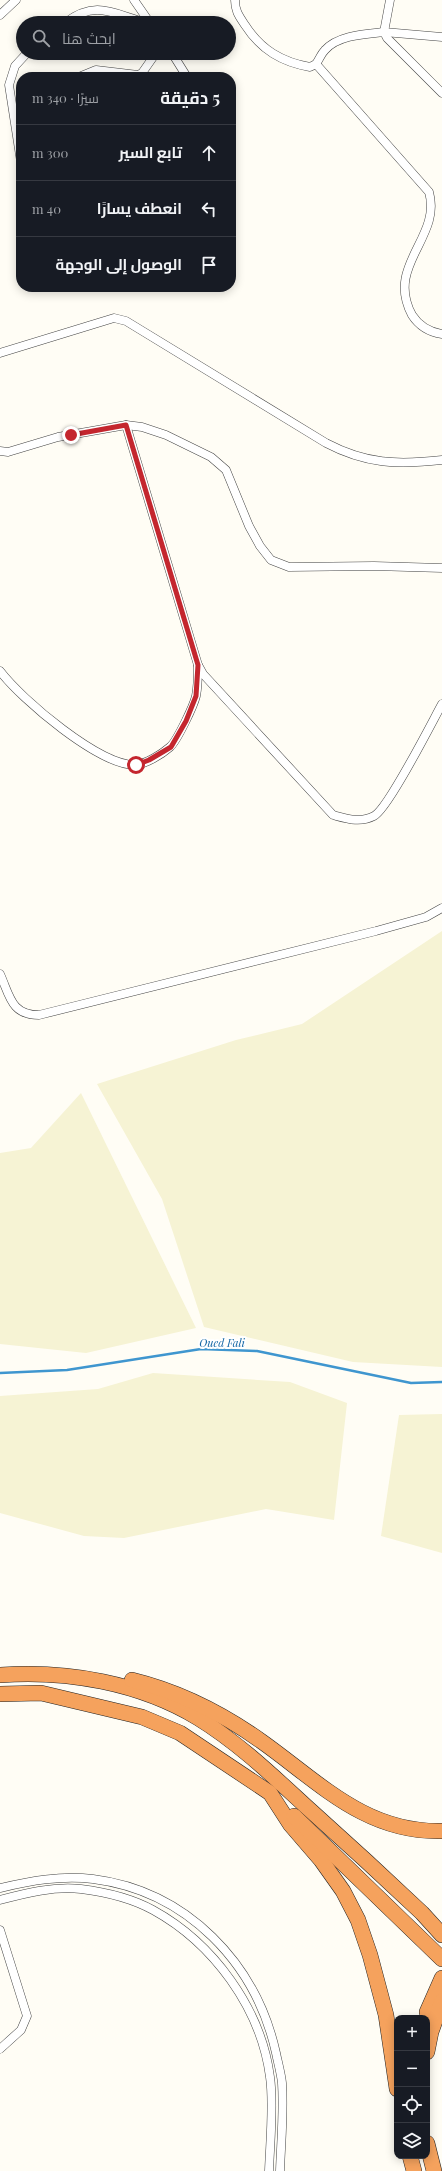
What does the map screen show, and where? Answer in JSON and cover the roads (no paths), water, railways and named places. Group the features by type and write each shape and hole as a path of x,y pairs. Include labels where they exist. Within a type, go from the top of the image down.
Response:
{"highway":[{"path":"0,1675 57,1675 99,1672 170,1691 205,1707 260,1740 342,1802 361,1813 378,1821 401,1828 424,1831 442,1831"},
{"path":"57,1675 99,1681 147,1695 198,1718 277,1779 404,1897 442,1935"},
{"path":"0,1694 40,1693 142,1717 180,1734 270,1793 442,1959"},
{"path":"270,1793 290,1824 321,1860 343,1891 358,1920 382,1996 397,2087"},
{"path":"426,2015 442,1978"},
{"path":"427,2051 431,2032 442,2001"},
{"path":"430,2155 434,2171"},
{"path":"411,2159 414,2171"},
{"path":"420,2159 422,2171"}],"street":[{"path":"0,15 16,0"},
{"path":"134,0 146,16"},
{"path":"235,0 236,11 263,47 281,59 310,67 316,64 325,50 340,41 360,34 384,32 442,37"},
{"path":"390,0 384,32 387,38 442,93"},
{"path":"76,16 97,9 107,10 126,16"},
{"path":"16,130 9,85 15,66 20,60"},
{"path":"143,72 151,60"},
{"path":"176,60 184,72"},
{"path":"316,64 430,192 432,210 406,273 404,287 407,304 414,319 433,333 442,334"},
{"path":"91,72 96,70 113,72"},
{"path":"0,353 114,318 126,321 319,439 349,455 389,463 442,460"},
{"path":"0,452 8,452 58,437 126,425 142,427 166,435 211,457 226,470 249,526 260,546 271,560 289,567 374,566 442,568"},
{"path":"126,425 198,665 203,674 333,815 355,822 375,815 380,810 393,792 442,704"},
{"path":"0,671 13,688 65,732 122,763 136,765 149,760 171,747 186,721 196,696 198,665"},
{"path":"0,974 15,1007 26,1015 39,1015 376,931 426,917 442,908"},
{"path":"0,1888 26,1882 67,1877 93,1879 121,1885 149,1894 172,1906 198,1924 220,1944 236,1963 250,1985 263,2010 271,2034 282,2083 280,2171"},
{"path":"0,1900 44,1890 64,1889 80,1889 116,1896 152,1909 186,1931 201,1944 235,1987 260,2036 270,2078 269,2171"},
{"path":"0,2049 25,2026 27,2016 1,1936"}],"waterway":[{"name":"Oued Fali","path":"0,1373 67,1370 201,1349 257,1351 411,1383 442,1382"}]}
